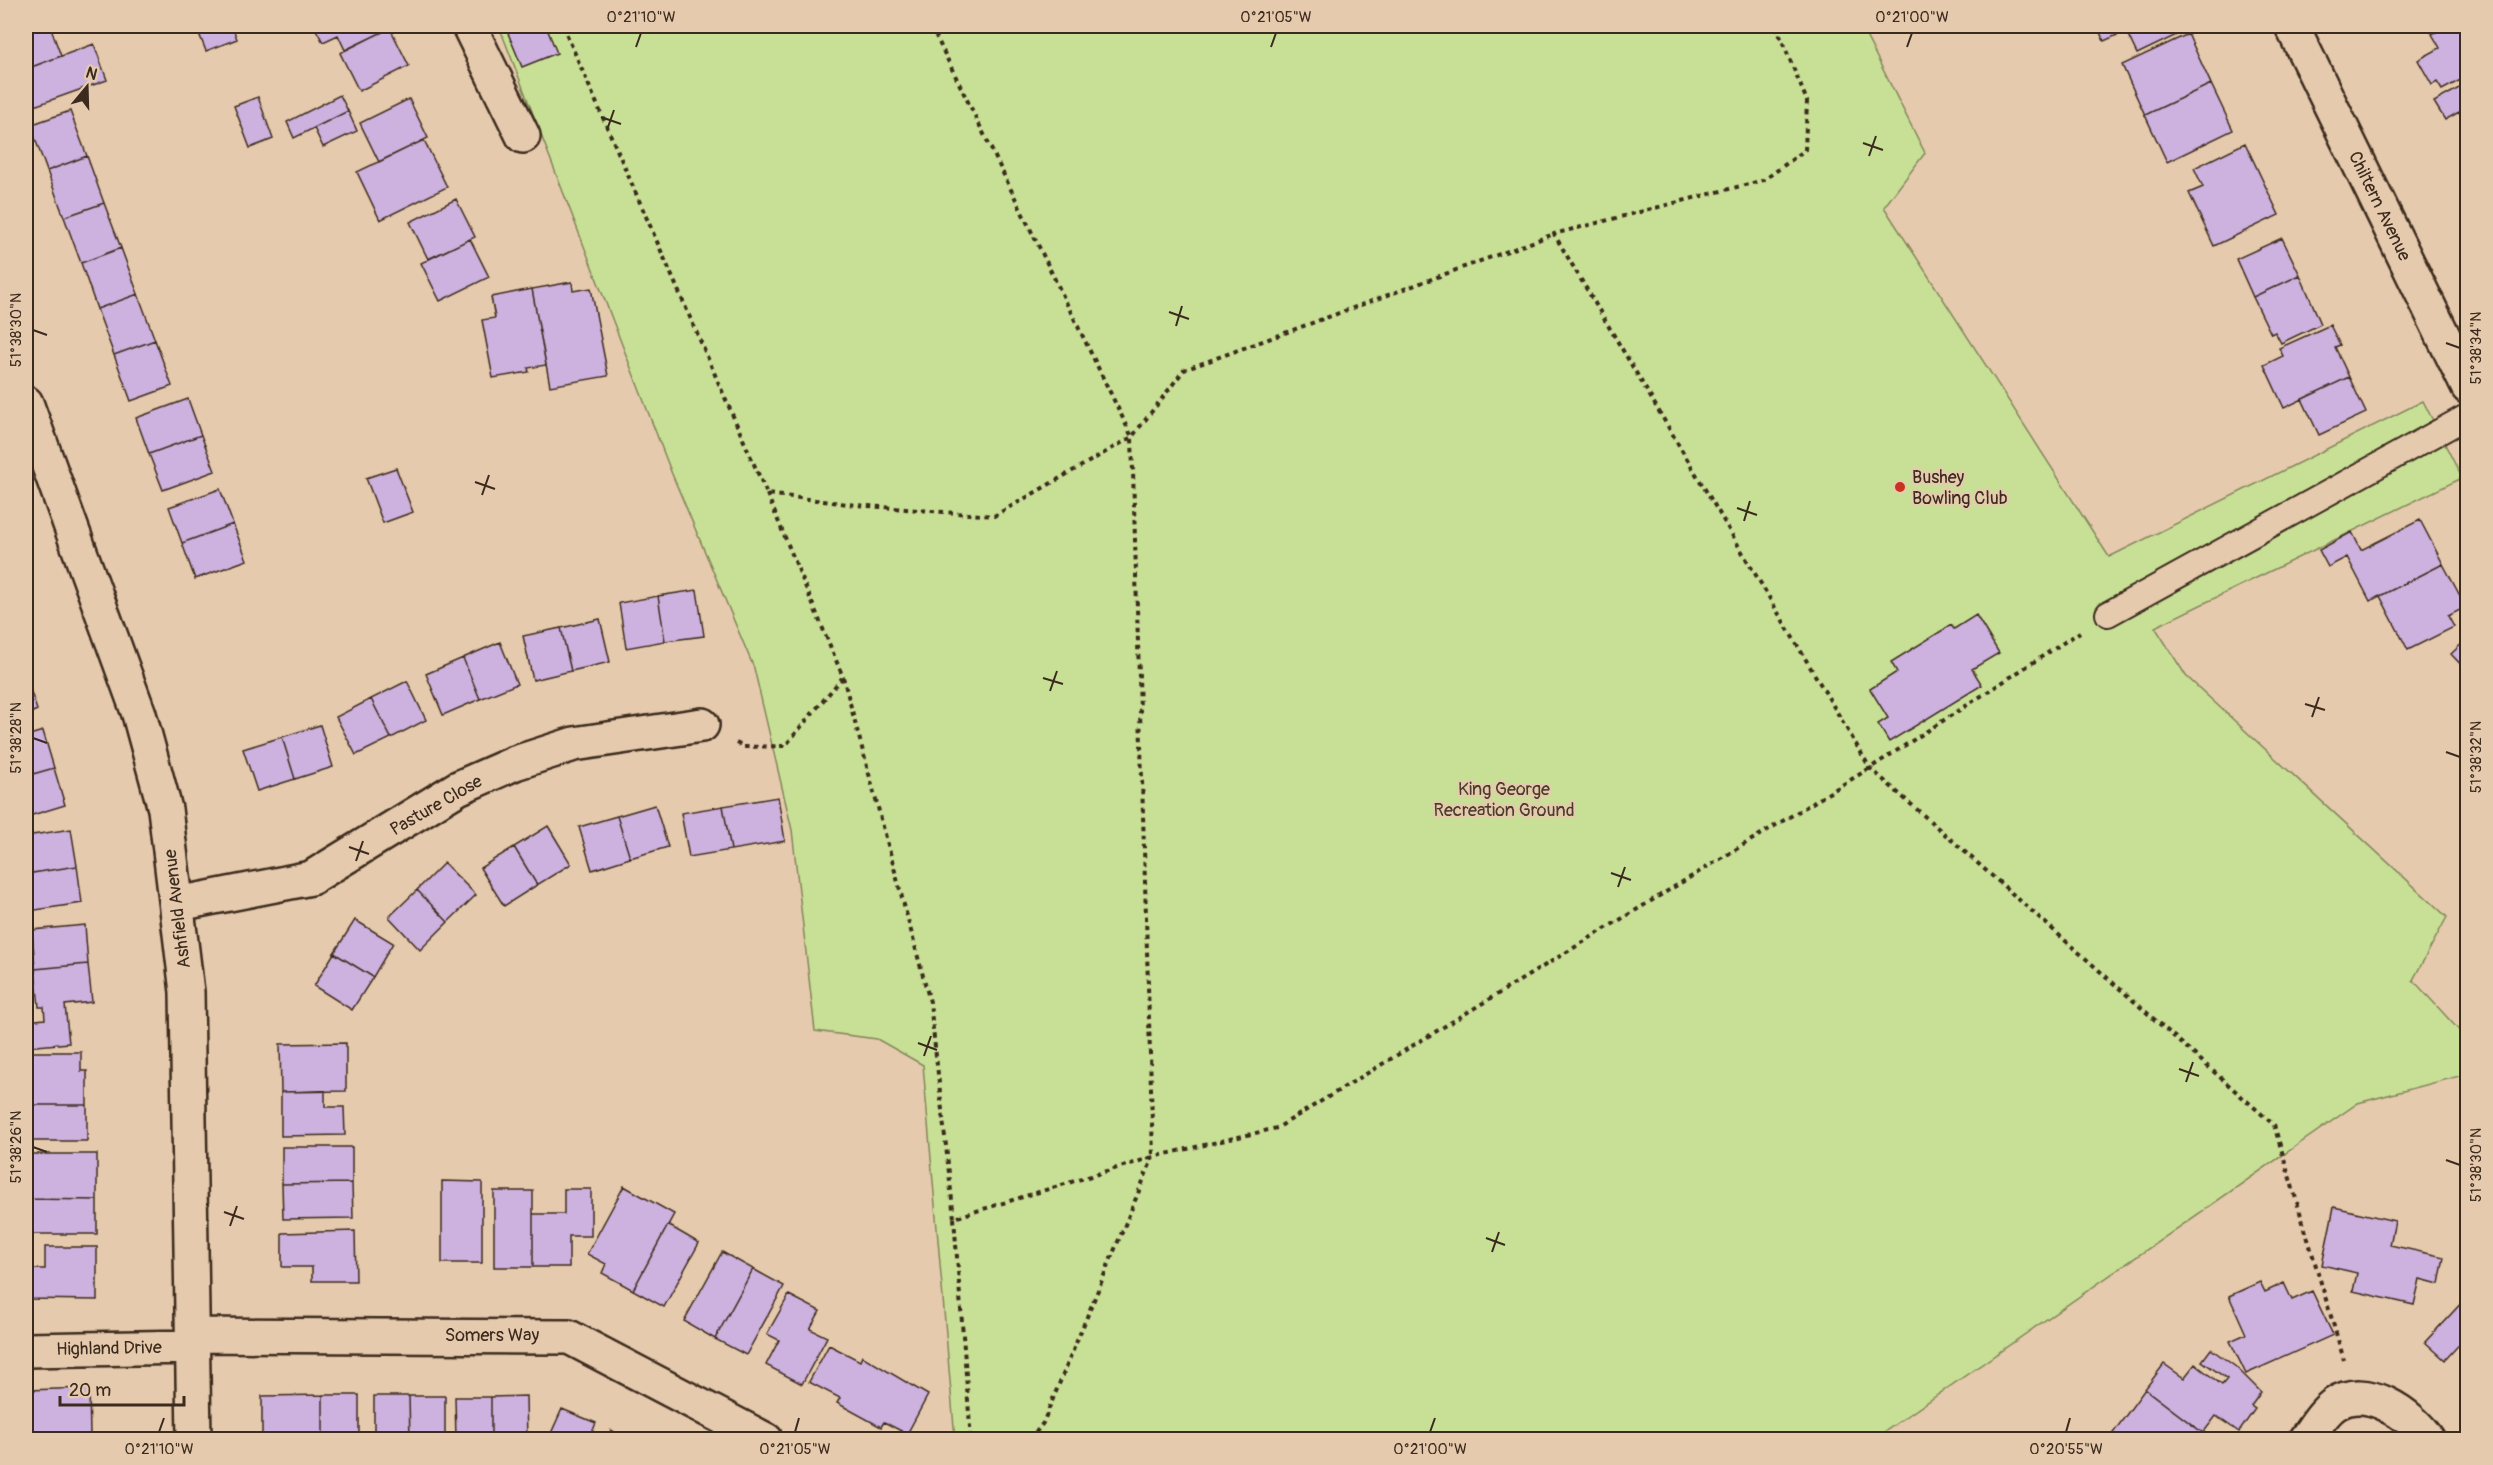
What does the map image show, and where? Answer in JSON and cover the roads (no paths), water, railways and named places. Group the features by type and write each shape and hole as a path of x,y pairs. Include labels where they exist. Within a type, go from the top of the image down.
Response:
{"street":[{"path":"469,26 523,136"},
{"name":"Chiltern Avenue","path":"2292,26 2468,387"},
{"name":"Ashfield Avenue","path":"26,403 139,714 165,809 187,992 194,1440"},
{"name":"Pasture Close","path":"178,904 311,878 458,788 515,763 574,744 702,725"},
{"name":"Somers Way","path":"192,1341 569,1337 766,1440"},
{"name":"Highland Drive","path":"26,1350 192,1341"},
{"path":"2305,1440 2336,1403 2356,1398 2374,1399 2396,1408 2422,1430 2428,1440"}],"lane":[{"path":"2108,614 2468,416"}],"place":[{"name":"Bushey Bowling Club","path":"1900,487"}],"park label":[{"name":"King George Recreation Ground","path":"1504,799"}]}
